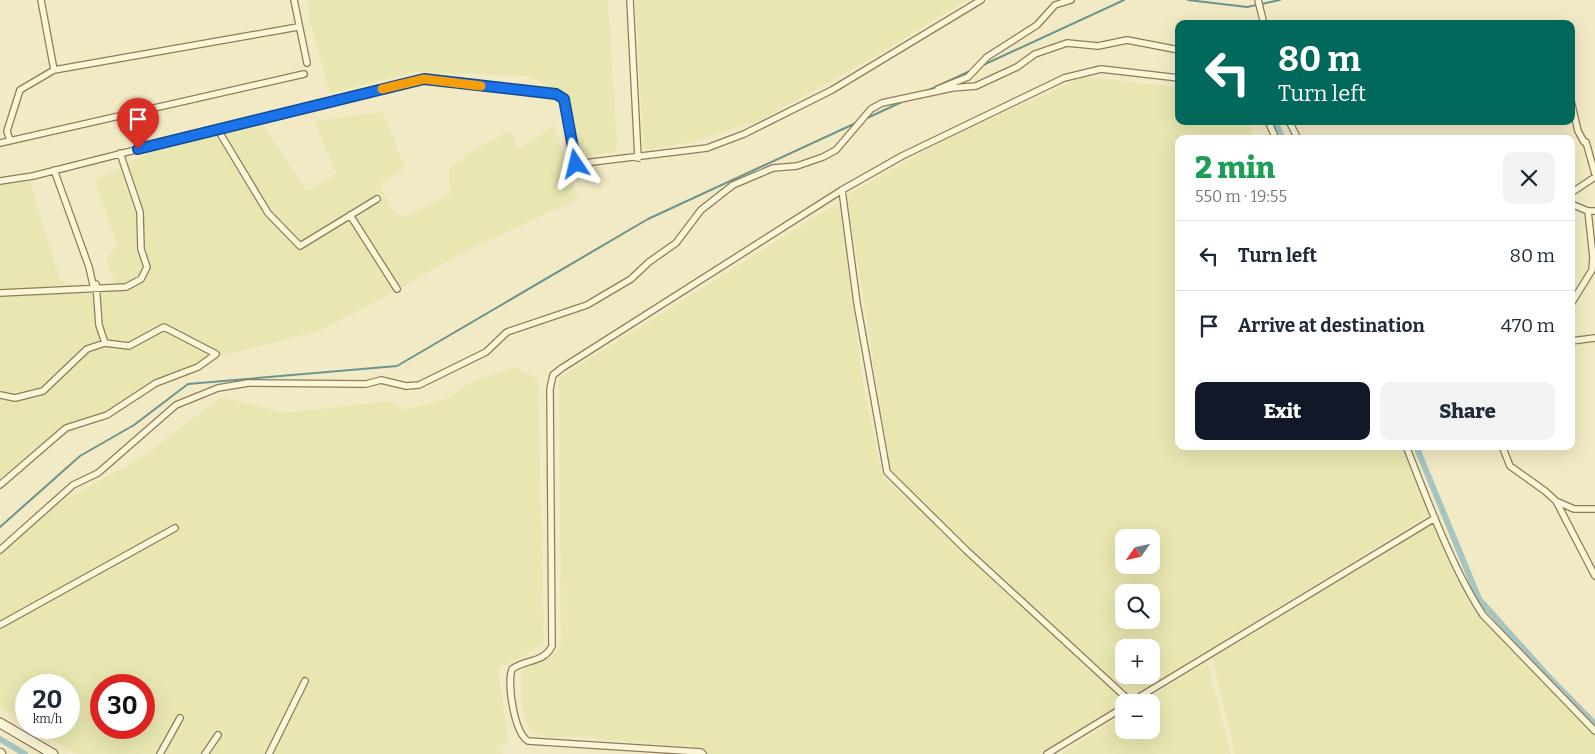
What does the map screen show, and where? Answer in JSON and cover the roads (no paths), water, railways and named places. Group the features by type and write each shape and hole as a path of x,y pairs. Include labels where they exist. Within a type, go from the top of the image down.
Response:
{"street":[{"path":"41,0 54,70"},
{"path":"294,0 298,27 307,63"},
{"path":"630,0 638,158"},
{"path":"0,181 54,170 320,103 424,79 556,94 564,99 576,164 638,158 707,148 744,134 832,90 981,0"},
{"path":"931,92 968,77 987,57 1048,16 1055,5 1071,0"},
{"path":"1258,0 1263,20"},
{"path":"10,141 7,131 20,90 54,70 298,27"},
{"path":"0,550 73,485 98,473 176,405 218,388 248,383 366,384 382,380 406,386 419,385 486,352 507,332 587,305 631,279 649,262 676,243 701,210 733,185 773,168 797,166 823,157 836,150 871,109 882,103 931,92 976,86 1017,67 1035,54 1067,43 1098,46 1127,40 1175,49"},
{"path":"703,754 701,752 528,740 522,737 518,730 509,684 512,669 518,664 541,658 548,654 552,646 550,389 553,375 842,190 902,156 1064,78 1101,69 1175,78"},
{"path":"0,143 304,74"},
{"path":"1575,118 1578,131 1584,142 1586,142 1595,176 1575,190"},
{"path":"218,130 268,213 300,246 378,199"},
{"path":"0,293 64,289 96,290 126,287 141,279 147,267 141,250 140,212 120,153"},
{"path":"54,170 89,267 93,285 96,284 99,325 105,343"},
{"path":"842,190 857,303 887,472 966,550 1122,694"},
{"path":"1575,206 1588,211 1595,211"},
{"path":"1575,298 1592,270 1593,257 1588,211"},
{"path":"350,215 397,289"},
{"path":"0,395 14,398 43,391 87,349 105,343 129,346 164,327 216,354 198,367 156,383 107,415 66,428 0,485"},
{"path":"1575,340 1595,338"},
{"path":"1408,450 1435,518 1483,615 1595,731"},
{"path":"1504,450 1510,466 1546,491 1556,501 1595,576"},
{"path":"1556,501 1574,509 1595,509"},
{"path":"1144,694 1435,518"},
{"path":"0,625 176,528"},
{"path":"269,754 306,681"},
{"path":"1047,754 1115,712"},
{"path":"160,754 180,718"},
{"path":"0,723 53,754"},
{"path":"205,754 218,735"}],"waterway":[{"path":"981,66 1124,0"},
{"path":"1188,0 1247,7 1280,0"},
{"path":"927,91 970,71"},
{"path":"865,119 906,100"},
{"path":"0,527 80,456 134,425 188,384 397,366 648,219 856,123"},
{"path":"1277,125 1281,135"},
{"path":"1418,450 1479,599 1547,675 1595,724"},
{"path":"0,739 25,754"}]}
